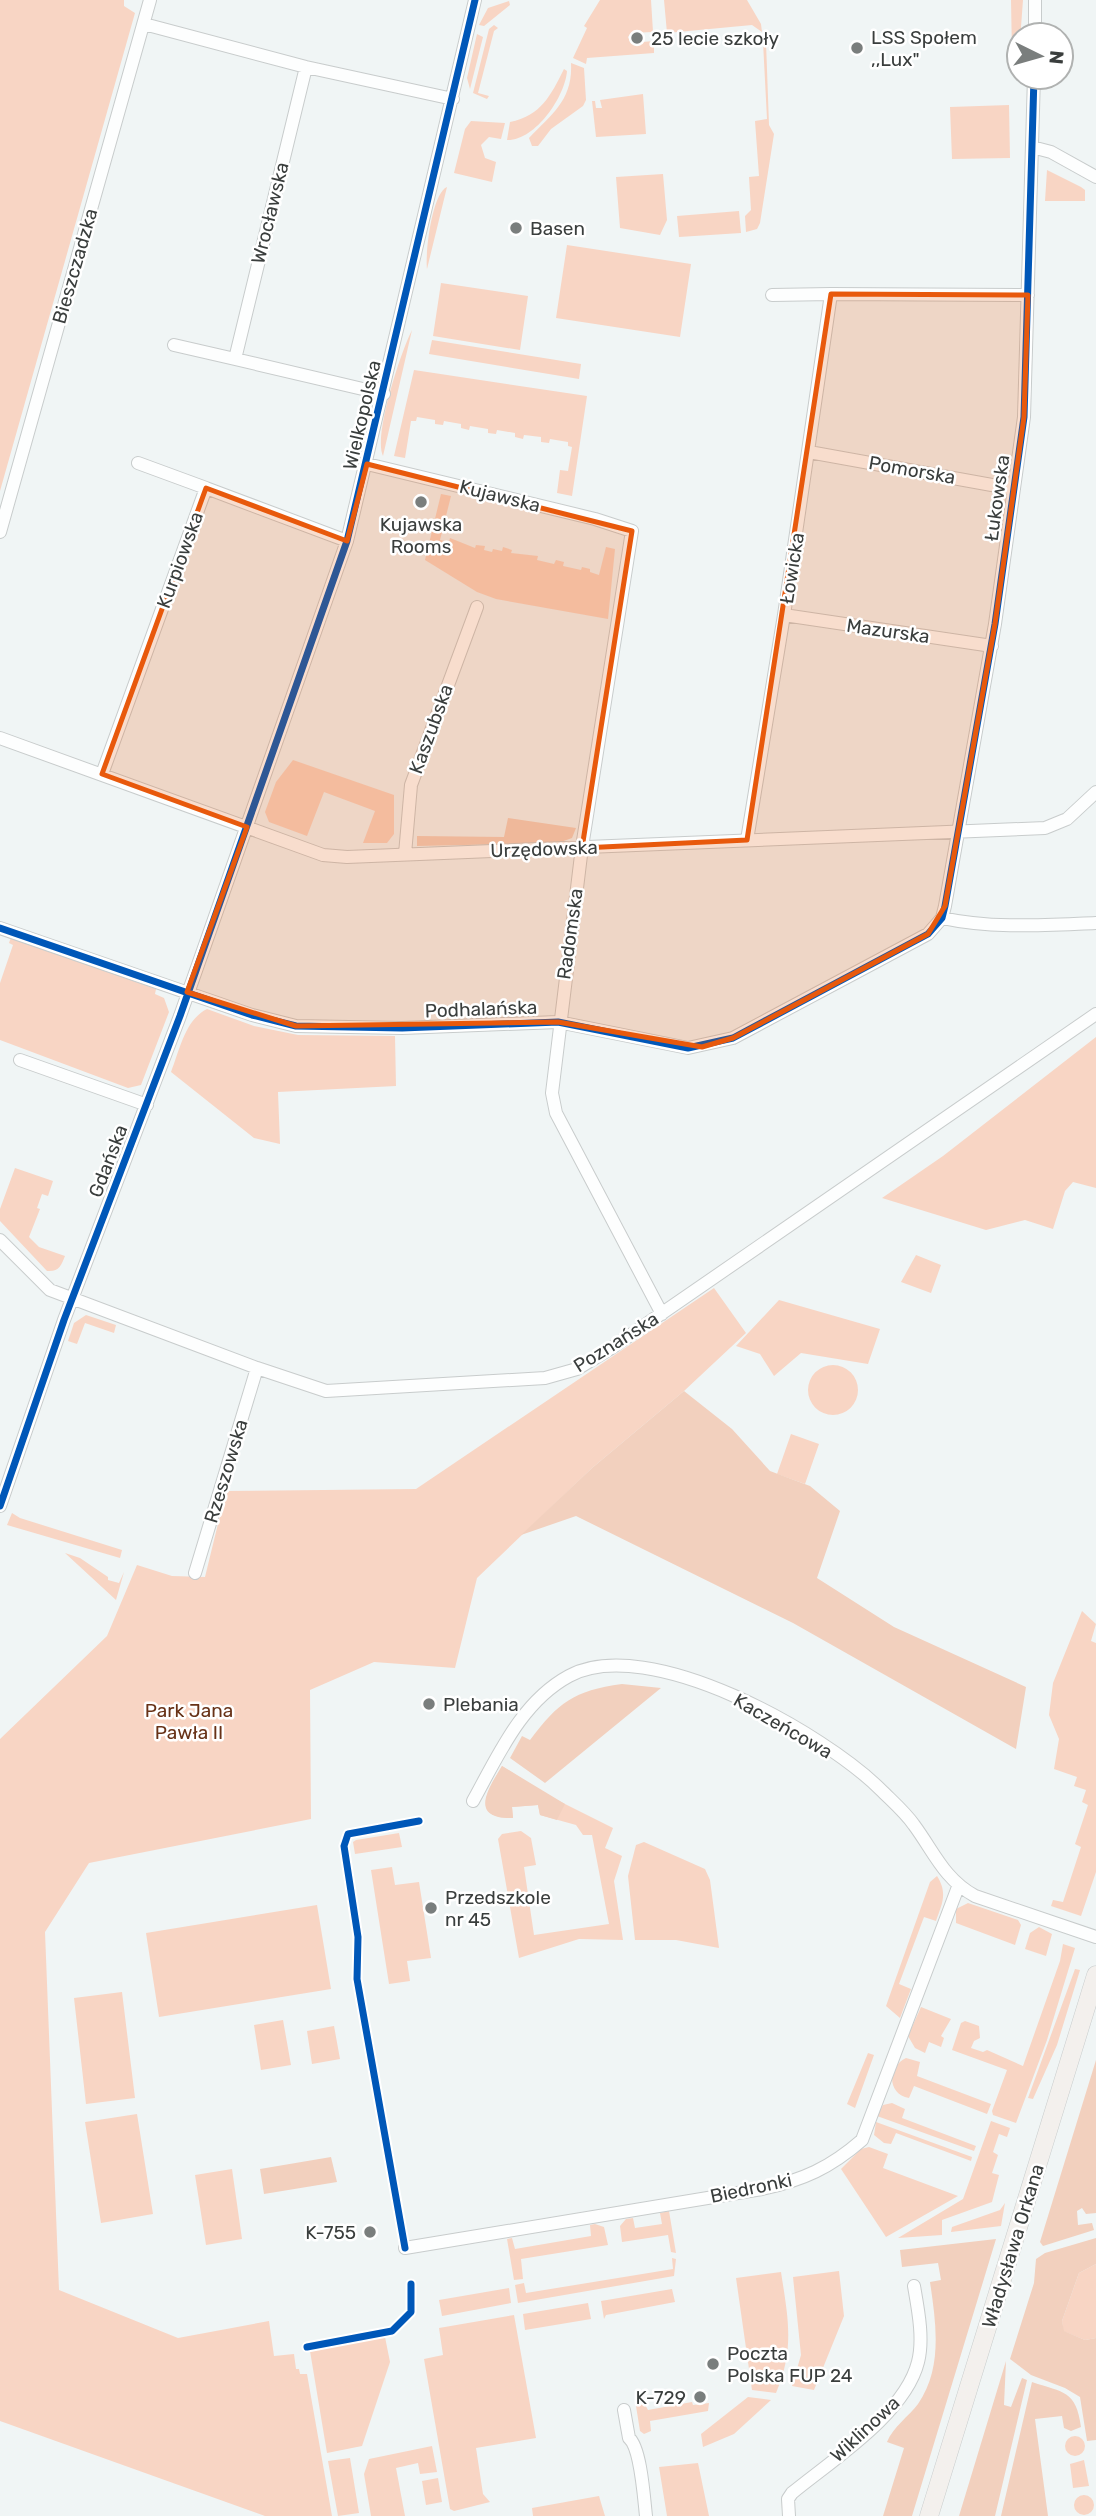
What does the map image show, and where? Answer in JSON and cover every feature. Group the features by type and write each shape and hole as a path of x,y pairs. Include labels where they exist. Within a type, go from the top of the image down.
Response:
{"street":[{"name":"Bieszczadzka","path":"0,532 150,0"},
{"name":"Wielkopolska","path":"247,827 347,541 384,394 475,0"},
{"path":"1035,0 1035,21"},
{"path":"144,24 306,67 453,99"},
{"name":"Wrocławska","path":"235,359 306,67"},
{"name":"Łukowska","path":"942,918 992,646 1024,417 1034,91"},
{"path":"1032,147 1051,152 1096,177"},
{"name":"Łowicka","path":"747,841 784,615 831,294"},
{"path":"772,295 1028,295"},
{"path":"174,345 384,394"},
{"name":"Pomorska","path":"809,452 1014,489"},
{"path":"138,463 206,488"},
{"name":"Kujawska","path":"367,464 595,519 632,531"},
{"name":"Kurpiowska","path":"102,774 206,488 347,541"},
{"name":"Radomska","path":"632,531 582,848 558,1022 552,1093 556,1113 662,1314"},
{"name":"Kaszubska","path":"405,854 411,785 477,607"},
{"name":"Mazurska","path":"784,615 992,646"},
{"name":"Urzędowska","path":"0,738 323,855 347,857 1045,828 1067,818 1096,792"},
{"name":"Gdańska","path":"0,1506 72,1297 146,1105 247,827"},
{"path":"942,918 964,923 1020,925 1096,923"},
{"name":"Podhalańska","path":"0,928 252,1015 307,1027 402,1028 558,1022 688,1048 716,1044 917,941 942,918"},
{"name":"Poznańska","path":"0,1240 43,1286 257,1368 326,1391 545,1378 577,1369 662,1314 1096,1014"},
{"name":"Gdańska","path":"20,1060 146,1105"},
{"name":"Rzeszowska","path":"195,1573 257,1368"},
{"name":"Kaczeńcowa","path":"473,1801 519,1721 548,1690 570,1675 590,1669 648,1667 725,1693 774,1716 853,1768 913,1824 940,1866 958,1887 975,1896 1096,1937"},
{"name":"Biedronki","path":"405,2248 762,2189 792,2182 835,2163 862,2140 958,1887"},
{"name":"Władysława Orkana","path":"929,2516 1096,1975"},
{"name":"Wiklinowa","path":"789,2516 788,2499 792,2493 888,2412 908,2387 920,2351 915,2286"},
{"path":"624,2410 629,2438 634,2442 646,2516"}],"highlighted area":[{"path":"831,294 1028,295 1024,417 995,624 945,906 928,934 733,1038 702,1047 558,1022 296,1026 187,992 247,827 102,774 206,488 347,541 367,464 632,531 582,848 747,840"}],"green space":[{"path":"0,0 124,0 124,6 135,13 0,491"},
{"path":"600,0 651,0 653,32 631,33 628,37 631,43 654,41 654,53 587,58 586,64 573,58 587,28 584,26"},
{"path":"664,0 747,0 761,24 762,32 752,25 667,33"},
{"path":"1011,0 1023,0 1021,21 1011,21"},
{"path":"509,1 510,5 484,26 479,25 488,8"},
{"path":"494,25 498,28 494,31 478,93 489,96 487,99 473,93 489,29"},
{"path":"477,34 483,37 470,89 467,78"},
{"path":"763,42 766,42 769,125 774,134 760,223 757,229 746,232 745,216 751,210 749,177 759,176 755,121 767,119"},
{"path":"571,63 584,68 586,100 583,106 551,129 538,146 532,146 529,138 565,97 571,76"},
{"path":"564,69 567,71 561,93 547,116 528,133 507,140 510,122 530,115 544,103"},
{"path":"643,94 646,134 596,137 592,101 595,101 596,108 602,108 600,100"},
{"path":"1009,105 1010,158 952,159 950,107"},
{"path":"471,121 505,123 501,139 489,137 481,145 485,158 496,162 492,182 454,173 465,129"},
{"path":"1047,170 1085,190 1085,201 1045,201"},
{"path":"663,174 667,220 660,235 620,228 616,177"},
{"path":"447,187 427,269 428,238 434,211 437,200"},
{"path":"739,211 741,233 679,237 677,216"},
{"path":"567,245 691,264 680,337 556,318"},
{"path":"441,283 528,296 520,350 433,336"},
{"path":"412,330 383,456 381,446 385,413 395,374"},
{"path":"432,340 581,364 579,379 429,354"},
{"path":"414,370 587,396 572,496 557,493 560,470 568,471 572,447 568,446 568,442 550,439 549,443 541,442 541,437 524,435 523,439 515,437 515,433 497,430 496,434 488,433 488,429 470,426 469,430 461,428 461,424 444,421 443,425 435,424 435,420 417,417 416,421 411,421 405,458 394,456"},
{"path":"441,494 451,496 440,540 449,542 450,538 475,548 476,545 485,546 484,550 492,552 493,549 502,551 503,547 512,550 511,553 538,556 537,560 554,564 556,560 564,562 563,566 590,569 590,572 599,575 606,547 615,549 608,619 496,599 477,592 425,560"},
{"path":"293,760 394,795 394,834 387,843 363,843 375,811 324,792 307,836 269,822 265,812 276,782"},
{"path":"11,937 156,989 155,994 164,998 169,1012 141,1085 128,1088 0,1040 0,983 13,945 9,943"},
{"path":"207,1009 254,1026 298,1035 395,1036 396,1086 278,1092 280,1144 254,1138 171,1072 188,1028 193,1020"},
{"path":"1096,1037 1096,1188 1073,1182 1065,1191 1053,1229 1025,1220 986,1230 882,1198 943,1156"},
{"path":"15,1168 53,1181 48,1196 42,1194 37,1208 40,1209 29,1237 39,1247 65,1256 57,1269 47,1271 0,1221 0,1209"},
{"path":"916,1255 941,1265 931,1293 901,1282"},
{"name":"Park Jana Pawła II","path":"714,1288 746,1333 684,1391 592,1468 477,1578 455,1668 374,1662 310,1690 311,1819 89,1863 45,1932 59,2290 178,2338 269,2321 274,2356 294,2354 296,2369 299,2369 300,2374 307,2374 332,2516 265,2516 0,2421 0,1739 107,1636 137,1565 172,1576 205,1577 226,1491 416,1489"},
{"path":"779,1300 880,1329 868,1364 801,1353 774,1376 760,1354 736,1346"},
{"path":"86,1315 116,1325 114,1333 85,1323 77,1344 68,1341 74,1323"},
{"path":"833,1365 851,1372 858,1390 851,1408 833,1415 815,1408 808,1390 815,1372"},
{"path":"791,1434 819,1444 805,1484 777,1474"},
{"path":"12,1513 20,1518 122,1550 120,1558 7,1525"},
{"path":"65,1553 80,1558 108,1577 108,1580 119,1583 124,1572 116,1600"},
{"path":"1082,1611 1096,1624 1091,1641 1096,1643 1096,1872 1081,1916 1051,1906 1053,1900 1063,1902 1081,1847 1075,1844 1088,1805 1082,1802 1086,1790 1074,1786 1077,1777 1054,1769 1059,1739 1049,1715 1053,1683"},
{"path":"502,1766 547,1795 613,1828 605,1848 622,1856 614,1881 623,1940 579,1939 519,1958 498,1839 502,1834 521,1831 531,1838 536,1865 524,1867 534,1935 609,1924 592,1835 583,1835 576,1825 540,1815 538,1805 512,1807 513,1818 499,1817 486,1808 488,1793"},
{"path":"399,1833 402,1847 355,1854 353,1842 356,1840"},
{"path":"644,1842 705,1869 710,1880 719,1948 676,1940 635,1940 628,1876 636,1845"},
{"path":"392,1867 395,1885 419,1882 431,1958 407,1961 410,1981 389,1984 371,1870"},
{"path":"937,1876 943,1893 942,1904 936,1921 924,1917 899,1984 911,1989 900,2018 886,2006 930,1882"},
{"path":"968,1903 1018,1920 1021,1925 1015,1945 956,1923 956,1909"},
{"path":"317,1905 331,1989 159,2017 146,1933"},
{"path":"1039,1927 1052,1934 1046,1956 1025,1949 1030,1933"},
{"path":"1063,1944 1075,1948 1047,2040 1016,2123 993,2115 992,2111 1007,2070 952,2050 961,2023 965,2021 979,2026 980,2038 974,2041 971,2048 983,2052 987,2050 1023,2066 1060,1961"},
{"path":"1075,1969 1080,1970 1057,2045 1033,2099 1028,2098"},
{"path":"122,1992 135,2098 86,2104 74,1998"},
{"path":"921,2007 951,2019 941,2036 944,2038 941,2047 929,2042 925,2053 915,2048 908,2036"},
{"path":"283,2020 291,2065 261,2070 254,2025"},
{"path":"334,2026 340,2059 312,2064 307,2031"},
{"path":"868,2053 874,2055 855,2108 847,2104"},
{"path":"906,2058 920,2062 917,2076 991,2104 987,2114 914,2086 909,2098 902,2096 893,2086 892,2080 895,2067"},
{"path":"892,2103 905,2109 902,2118 976,2146 974,2151 877,2116 883,2105"},
{"path":"137,2114 153,2214 101,2223 85,2122"},
{"path":"991,2121 1010,2128 1007,2137 999,2134 993,2152 998,2155 992,2173 999,2175 992,2202 942,2220 942,2235 898,2238 963,2199"},
{"path":"876,2122 972,2157 971,2161 896,2133 891,2144 884,2143 874,2135"},
{"path":"869,2147 888,2154 883,2168 958,2196 886,2237 841,2169 861,2149"},
{"path":"232,2169 242,2239 206,2245 195,2175"},
{"path":"1005,2203 1001,2226 951,2232 952,2227 1000,2210"},
{"path":"669,2211 676,2253 671,2252 668,2235 622,2242 620,2226 626,2219 633,2218 635,2228 662,2224 660,2213"},
{"path":"590,2225 604,2227 608,2245 521,2259 523,2279 514,2280 507,2239 512,2238 515,2249 591,2236"},
{"path":"672,2258 676,2259 674,2276 518,2303 515,2285 524,2283 526,2293 673,2269"},
{"path":"1096,2264 1096,2338 1085,2340 1063,2331 1062,2321 1079,2273"},
{"path":"839,2271 844,2316 814,2390 792,2386 801,2355 793,2277"},
{"path":"781,2272 788,2319 786,2362 776,2393 752,2390 736,2278"},
{"path":"509,2288 511,2303 442,2316 439,2300"},
{"path":"672,2289 675,2302 606,2315 604,2319 601,2301"},
{"path":"588,2303 591,2319 525,2330 523,2314"},
{"path":"514,2315 536,2438 476,2448 483,2494 490,2502 454,2511 450,2509 424,2359 443,2355 439,2328"},
{"path":"385,2337 390,2362 362,2446 327,2453 310,2351"},
{"path":"748,2397 771,2400 734,2434 703,2447 701,2434"},
{"path":"643,2401 648,2410 692,2402 693,2405 709,2403 708,2411 650,2421 651,2431 644,2434 640,2431 636,2406"},
{"path":"1071,2436 1079,2436 1085,2446 1079,2456 1071,2456 1065,2450 1065,2442"},
{"path":"432,2446 437,2472 420,2474 418,2463 396,2468 405,2516 371,2516 364,2474 369,2459"},
{"path":"350,2458 359,2513 338,2516 328,2461"},
{"path":"1084,2460 1089,2486 1073,2488 1070,2464"},
{"path":"698,2463 709,2516 667,2516 659,2467"},
{"path":"438,2478 442,2502 426,2505 422,2481"},
{"path":"1080,2495 1088,2495 1094,2505 1088,2515 1080,2515 1074,2509 1074,2501"},
{"path":"599,2496 605,2516 533,2516 532,2508"}],"shaded area":[{"path":"508,818 576,828 572,838 558,843 417,846 417,836 504,837"},
{"path":"684,1391 732,1429 770,1471 810,1486 840,1511 817,1578 894,1627 1026,1687 1016,1749 793,1623 576,1516 521,1535 592,1468"},
{"path":"622,1684 661,1688 545,1783 510,1758 522,1736 530,1740 568,1700 591,1690"},
{"path":"502,1766 565,1804 557,1820 540,1815 538,1805 512,1807 513,1818 490,1814 485,1801 487,1793"},
{"path":"1096,2060 1096,2213 1086,2214 1082,2208 1077,2211 1078,2225 1092,2223 1094,2230 1043,2246 1040,2242"},
{"path":"331,2157 337,2182 264,2194 260,2169"},
{"path":"1096,2238 1096,2264 1079,2273 1062,2321 1064,2331 1085,2340 1096,2338 1096,2440 1087,2441 1080,2397 1031,2375 1010,2359 1034,2283 1036,2259 1045,2253"},
{"path":"996,2239 912,2516 883,2516 904,2448 887,2442 918,2404 931,2376 936,2345 930,2282 941,2280 938,2263 902,2267 900,2250"},
{"path":"1006,2361 1004,2405 1011,2407 1022,2378 1027,2380 995,2516 959,2516"},
{"path":"1032,2382 1060,2391 1072,2399 1081,2427 1071,2431 1064,2428 1062,2416 1035,2419 1048,2516 1001,2516"}],"cycle path":[{"path":"0,1506 64,1320 180,1016 347,541 475,0"},
{"path":"0,928 252,1015 296,1026 402,1028 558,1022 688,1048 733,1038 928,934 942,918 945,906 995,624 1024,417 1034,91"},
{"path":"405,2248 357,1979 358,1937 344,1846 348,1834 419,1821"},
{"path":"307,2347 392,2331 411,2312 411,2284"}],"place":[{"name":"25 lecie szkoły","path":"637,38"},
{"name":"LSS Społem ,,Lux\"","path":"857,48"},
{"name":"Basen","path":"516,228"},
{"name":"Kujawska Rooms","path":"421,502"},
{"name":"Plebania","path":"429,1704"},
{"name":"Przedszkole nr 45","path":"431,1908"},
{"name":"K-755","path":"370,2232"},
{"name":"Poczta Polska FUP 24","path":"713,2364"},
{"name":"K-729","path":"700,2397"}]}
